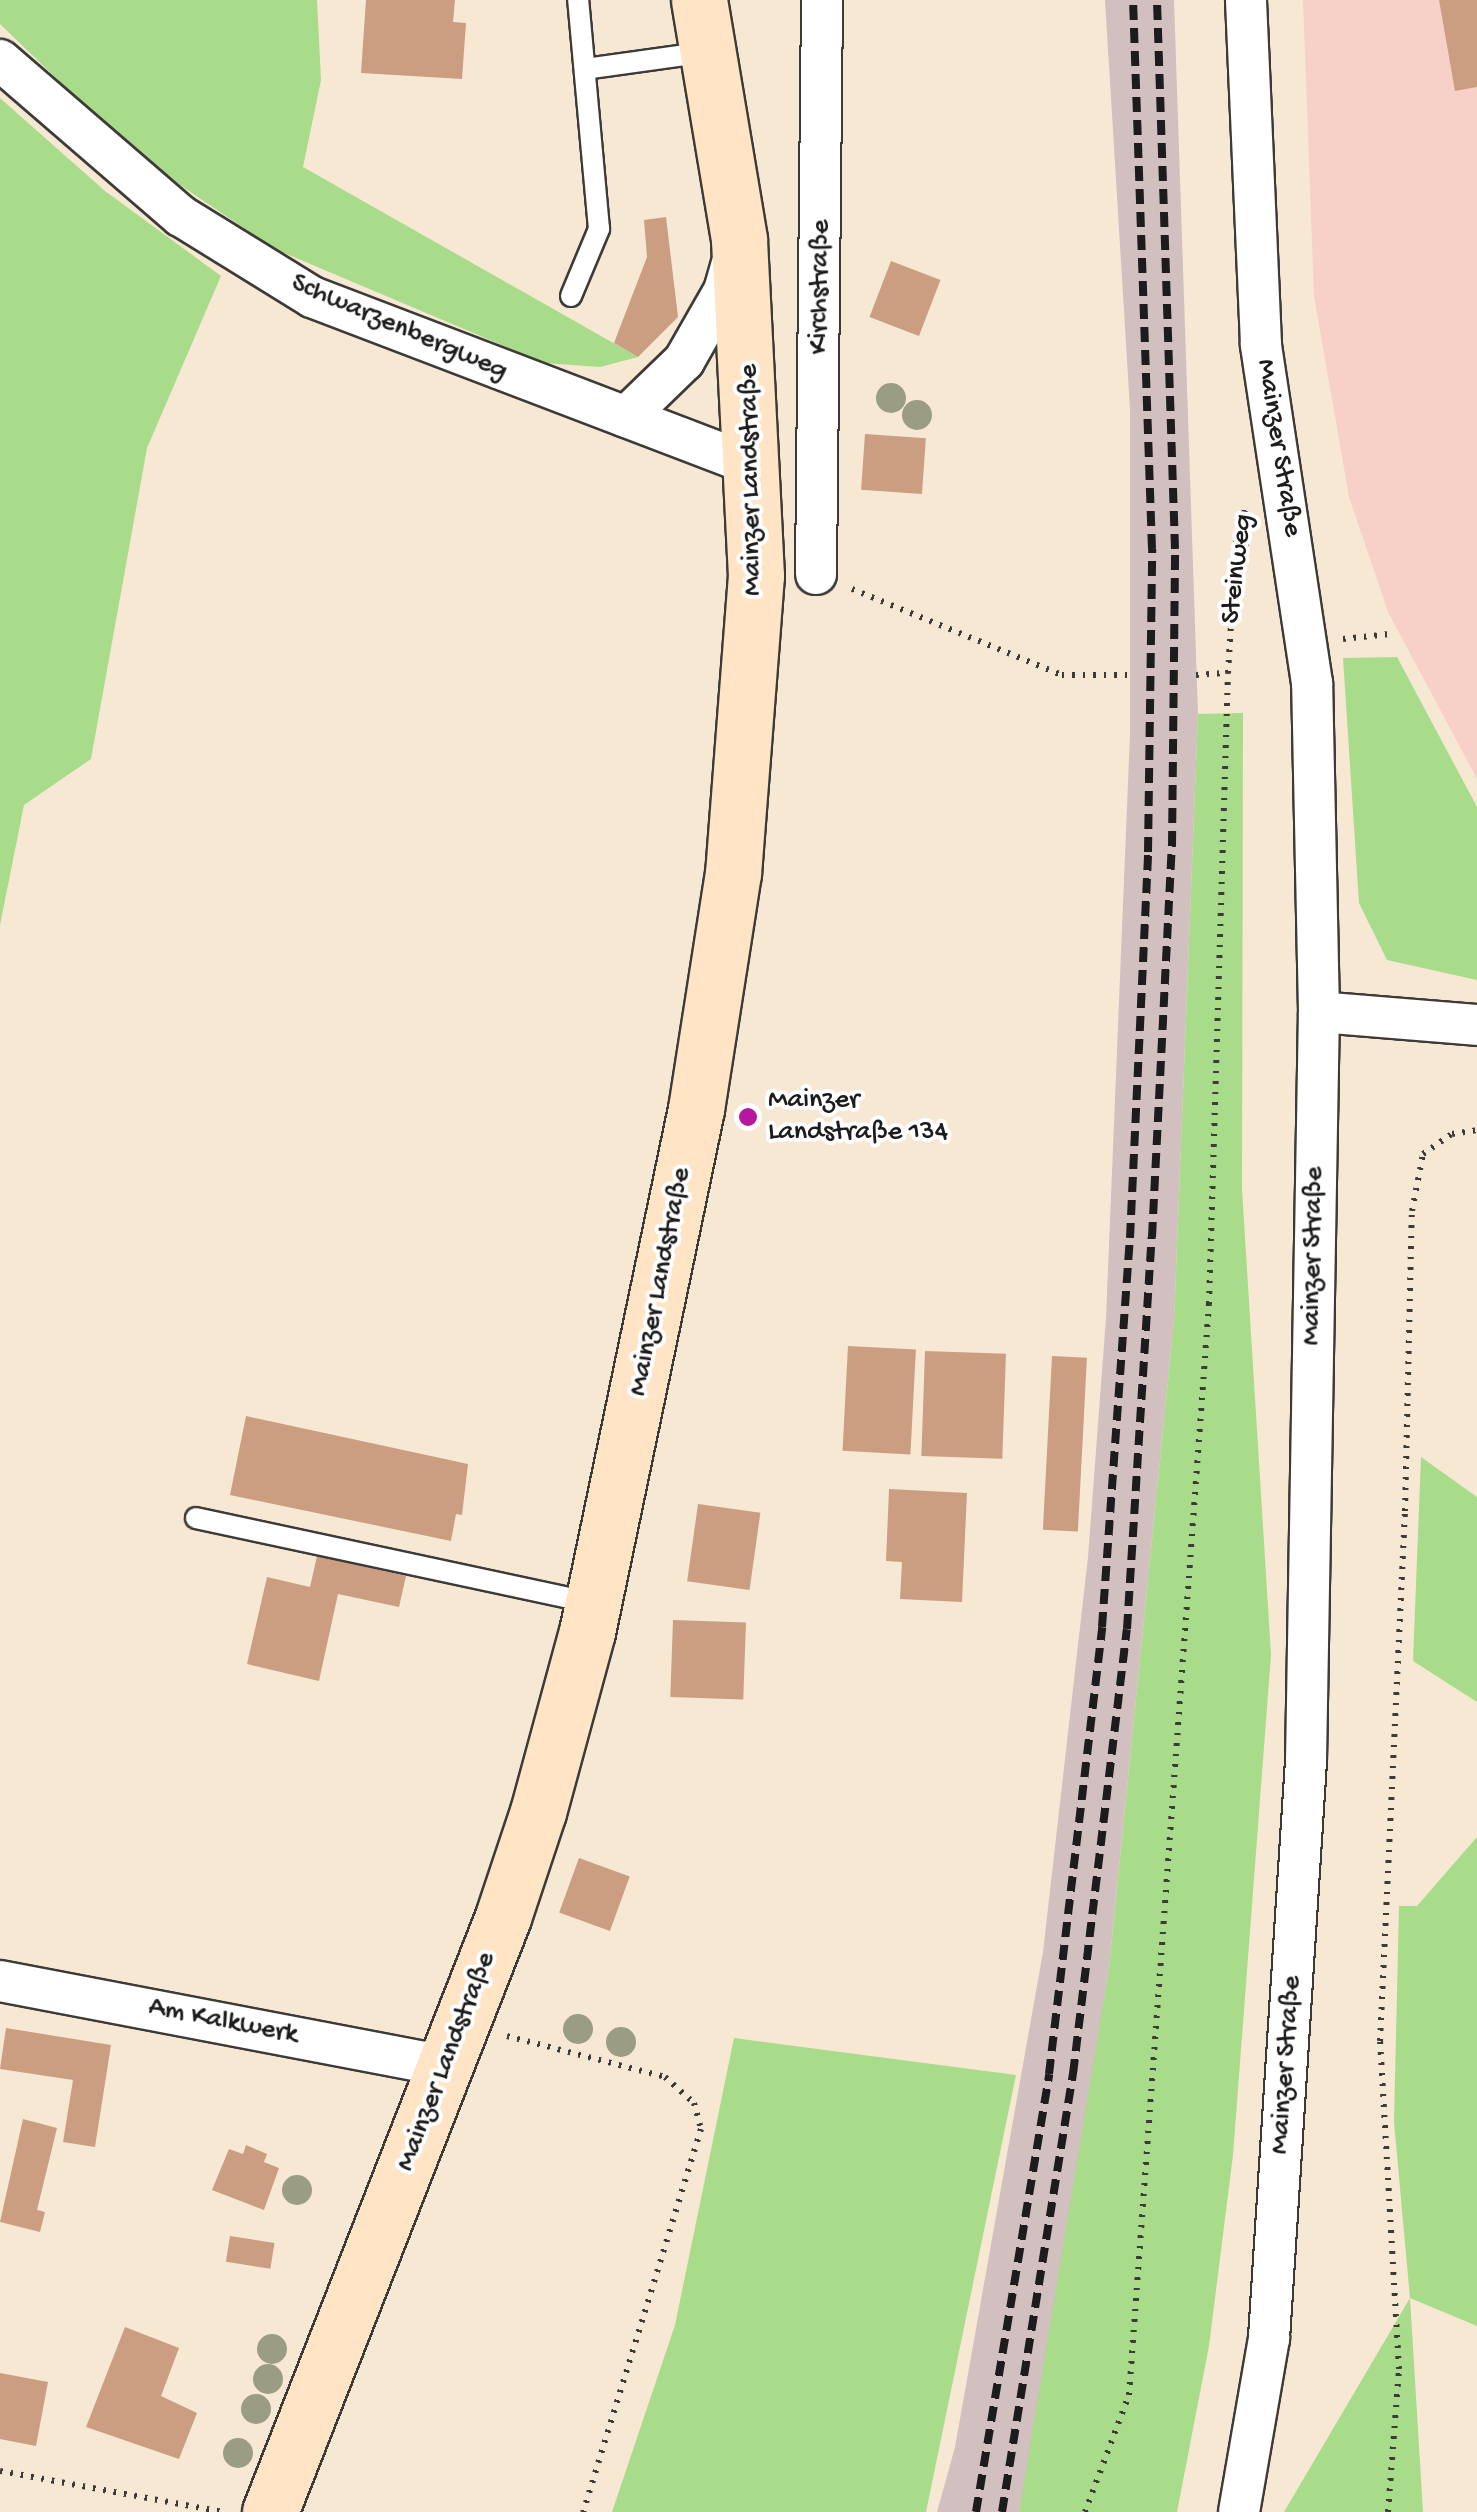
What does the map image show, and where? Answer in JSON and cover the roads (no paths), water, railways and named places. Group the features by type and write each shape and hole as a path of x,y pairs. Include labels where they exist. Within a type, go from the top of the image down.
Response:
{"main road":[{"name":"Mainzer Landstraße","path":"270,2512 454,2044 538,1812 594,1603 696,1108 733,874 755,634 755,466 739,239 704,26"}],"street":[{"name":"Kirchstraße","path":"816,574 822,0"},
{"name":"Mainzer Straße","path":"1239,2512 1269,2338 1306,1761 1319,1012 1312,683 1261,344 1246,0"},
{"name":"Schwarzenbergweg","path":"0,60 181,216 312,297 755,466"},
{"path":"626,417 684,362 724,291 739,239"},
{"path":"1319,1012 1477,1025"},
{"name":"Am Kalkwerk","path":"0,1980 454,2044"}],"lane":[{"path":"571,296 599,229 578,0"},
{"path":"585,69 704,26"},
{"path":"196,1518 594,1603"}],"railway":[{"path":"976,2512 1049,2074 1102,1627 1130,1238 1148,852 1152,549 1133,0"},
{"path":"1002,2512 1073,2074 1127,1629 1152,1237 1172,846 1175,549 1157,0"}],"place":[{"name":"Mainzer Landstraße 134","path":"748,1117"}]}
